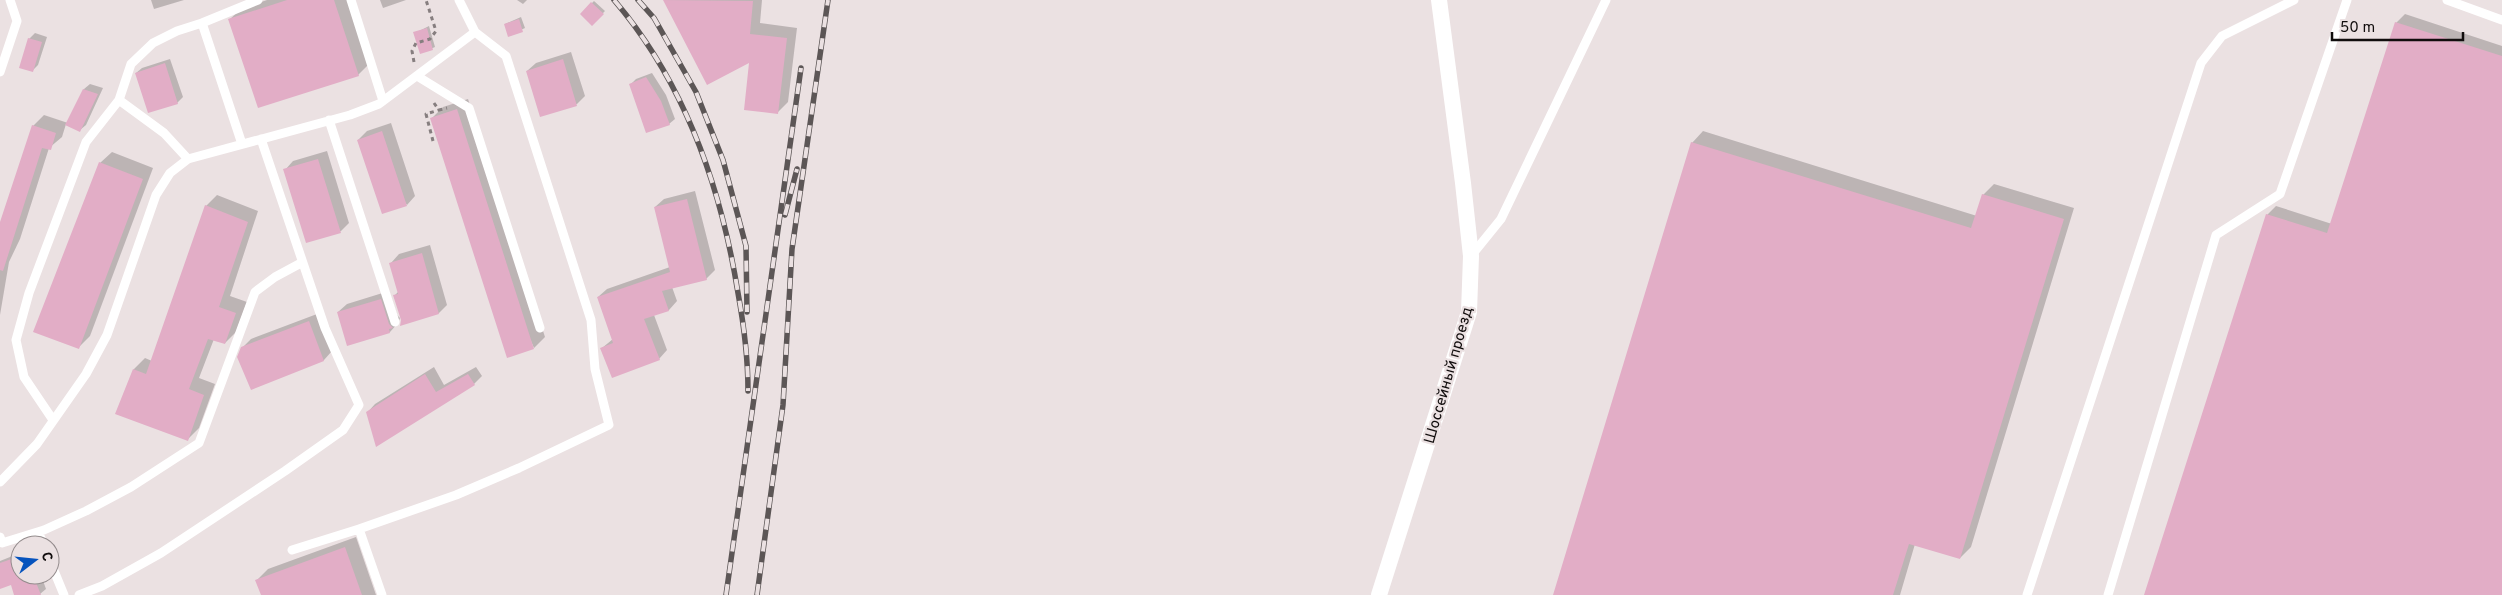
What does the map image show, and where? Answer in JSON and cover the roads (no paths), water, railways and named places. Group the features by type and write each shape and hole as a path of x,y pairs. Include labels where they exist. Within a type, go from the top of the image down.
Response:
{"street":[{"name":"Шоссейный проезд","path":"1379,595 1469,312 1471,256 1464,183 1439,0"}],"lane":[{"path":"0,72 17,22 10,0"},
{"path":"53,420 24,377 16,340 29,293 86,142 120,100 131,64 152,43 177,31 258,0"},
{"path":"351,0 383,101"},
{"path":"292,550 359,529 465,491 519,468 609,425 594,369 591,320 506,56 475,32 459,0"},
{"path":"1471,256 1501,219 1606,0"},
{"path":"2027,595 2201,63 2222,36 2294,0"},
{"path":"2108,595 2216,235 2280,194 2347,0"},
{"path":"2447,0 2502,20"},
{"path":"202,23 242,144"},
{"path":"0,482 37,444 86,374 106,335 156,195 170,173 188,159 350,115 383,101 475,32"},
{"path":"417,76 469,108 540,328"},
{"path":"120,100 164,133 188,159"},
{"path":"329,120 395,322"},
{"path":"79,595 102,586 161,553 343,430 359,405 324,328 261,139"},
{"path":"0,537 2,543 38,532 86,511 131,487 199,443 255,292 274,277 302,263"},
{"path":"359,529 382,595"}],"railway":[{"path":"614,0 639,32 661,66 680,101 710,176 731,253 742,317 748,391"},
{"path":"638,0 654,18 696,92 723,160 746,246 747,312"},
{"path":"757,595 783,405 792,249 828,0"},
{"path":"726,595 801,68"},
{"path":"785,215 797,169"}]}
